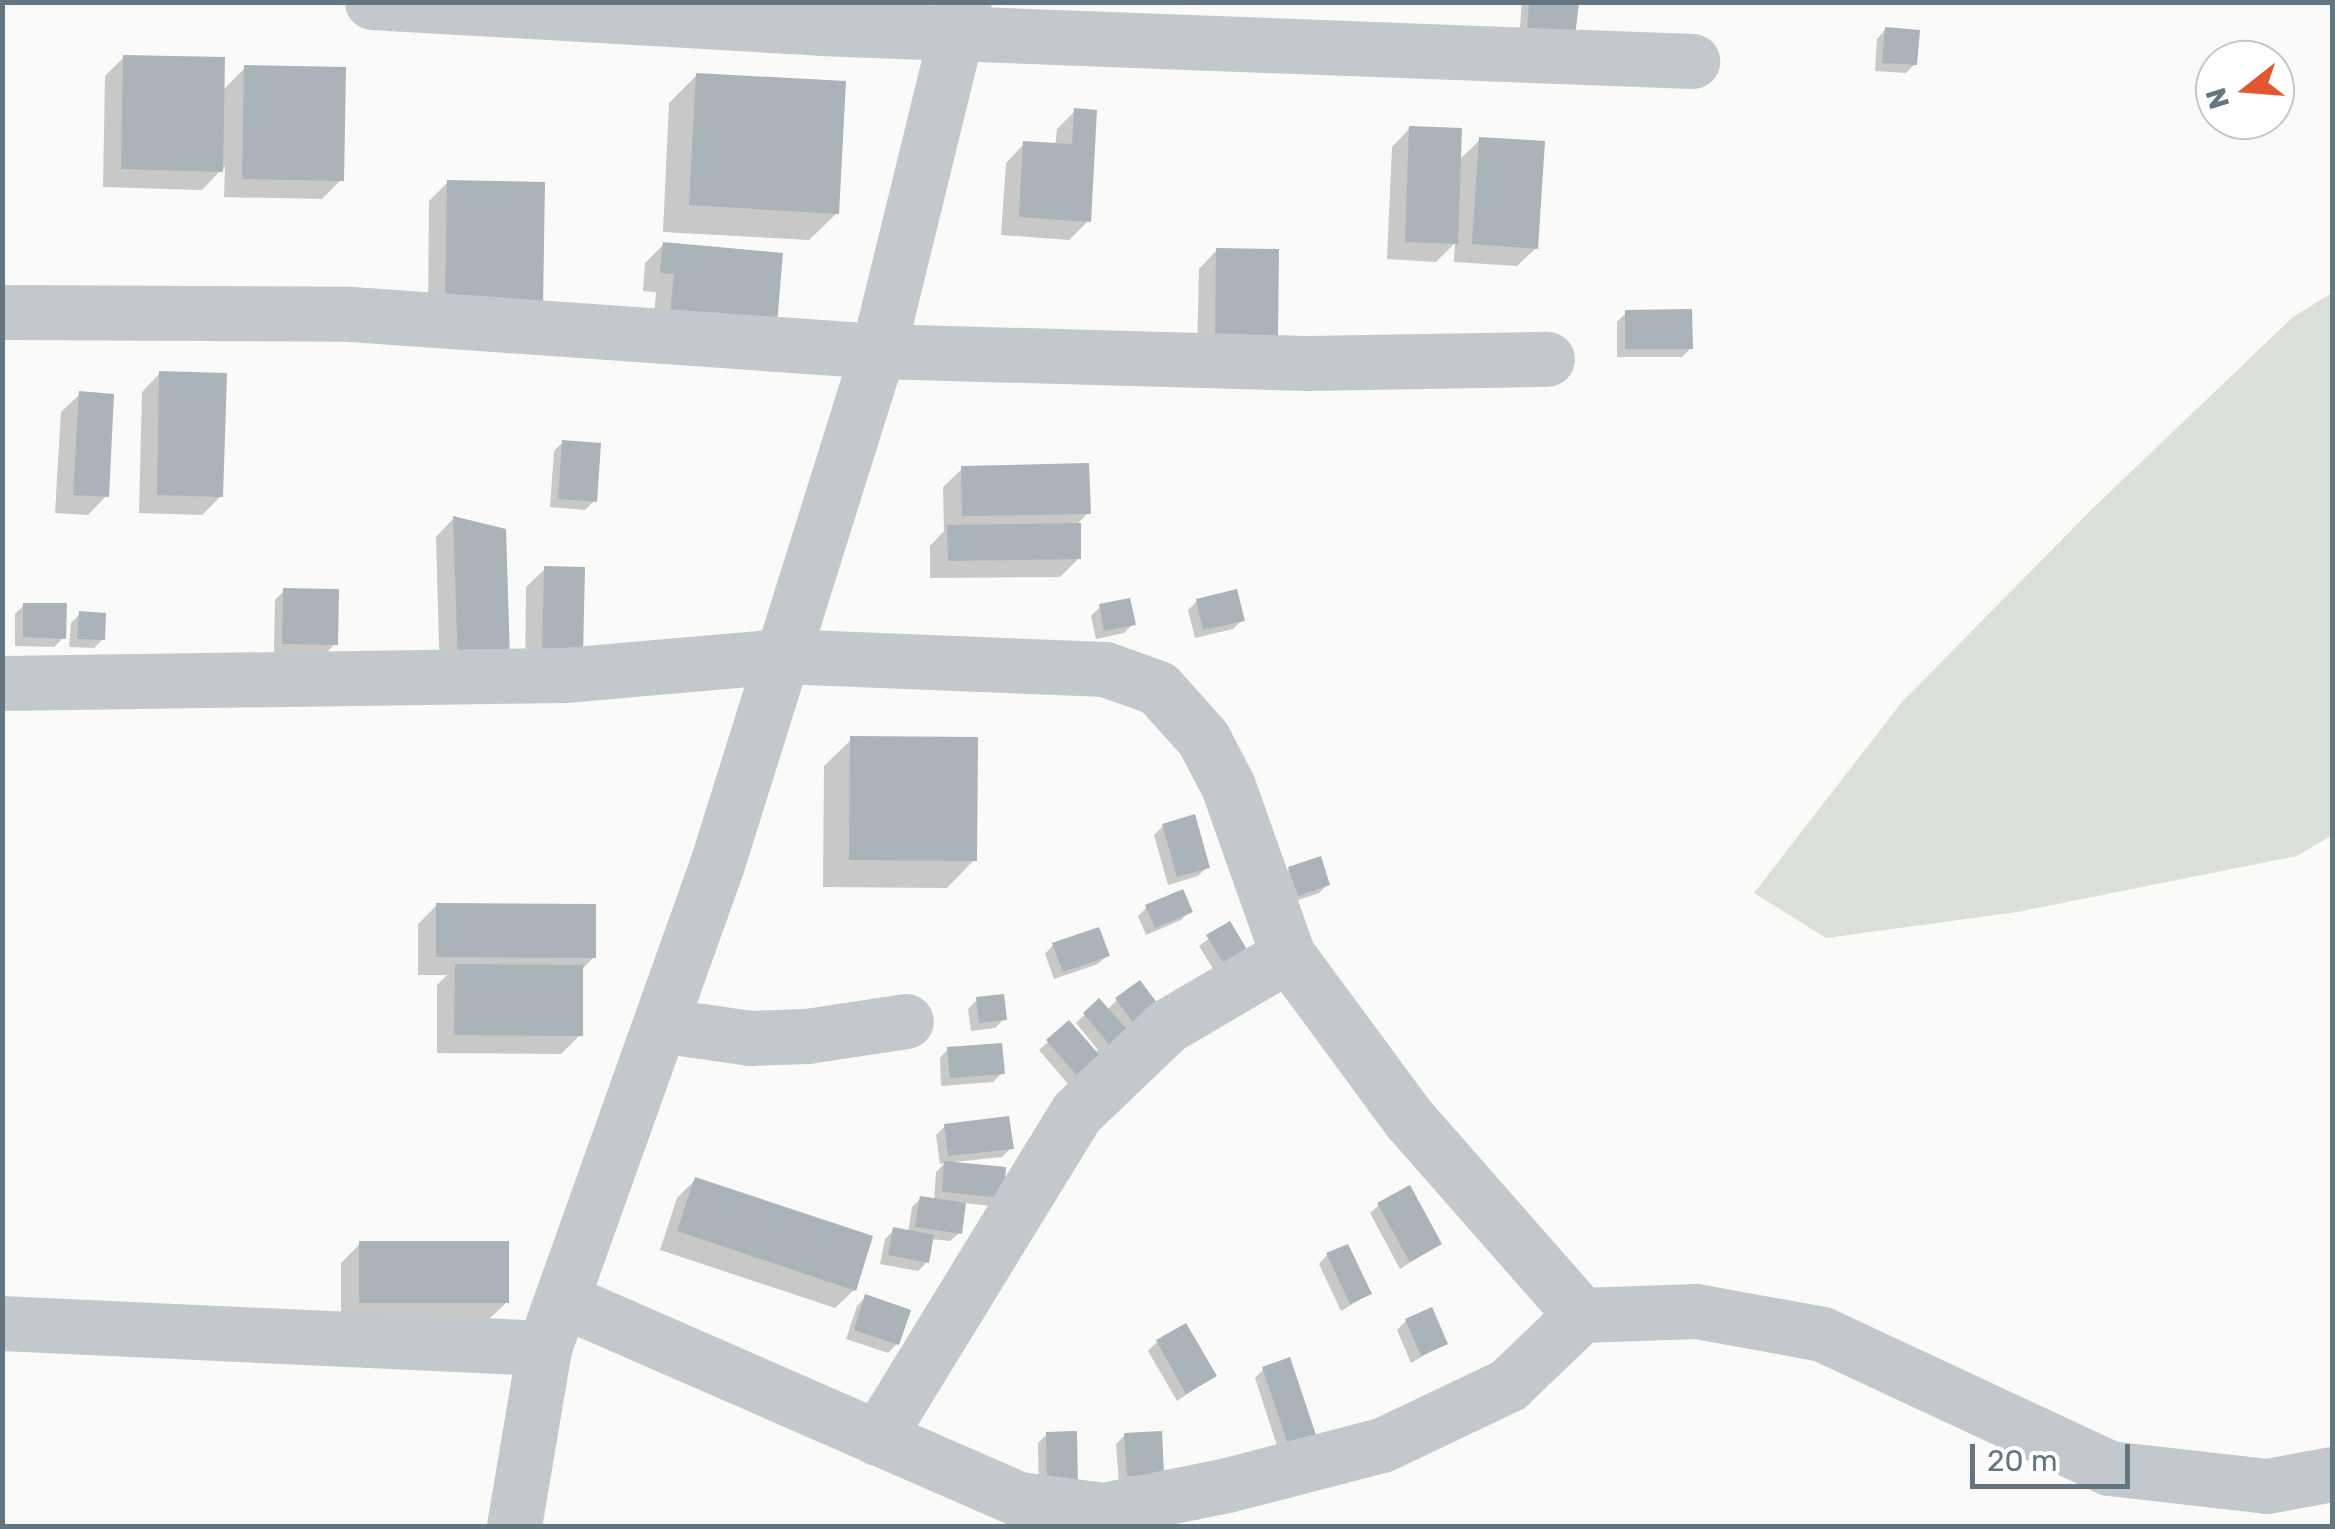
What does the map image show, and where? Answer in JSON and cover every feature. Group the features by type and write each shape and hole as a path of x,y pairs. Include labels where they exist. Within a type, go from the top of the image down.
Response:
{"street":[{"path":"372,2 820,28 960,16 1692,61"},
{"path":"514,1526 554,1324 717,864 878,351 960,16"},
{"path":"2,312 351,314 878,351 1308,363 1547,359"},
{"path":"2,683 564,675 782,656 1105,669 1158,688 1203,738 1228,786 1288,954 1409,1119 1581,1315"},
{"path":"878,1438 1077,1112 1168,1026 1288,954"},
{"path":"660,1026 750,1038 807,1036 906,1021"},
{"path":"2,1322 554,1324 878,1438 1020,1513 1104,1510 1227,1485 1382,1445 1508,1385 1581,1315 1696,1312 1822,1334 2110,1468 2267,1486 2332,1474"}],"shaded area":[{"path":"2332,293 2332,835 2297,856 2017,912 1826,938 1754,893 1902,702 2089,512 2293,317"}],"building":[{"path":"1529,2 1579,2 1574,45 1526,41"},
{"path":"1885,27 1920,30 1917,65 1882,63"},
{"path":"123,55 225,57 223,172 121,169"},
{"path":"244,65 346,67 344,181 242,179"},
{"path":"696,73 846,81 839,214 689,205"},
{"path":"1074,108 1097,110 1091,222 1019,217 1023,141 1072,144"},
{"path":"1409,126 1462,128 1458,244 1405,242"},
{"path":"1479,137 1545,141 1538,249 1472,244"},
{"path":"447,180 545,182 543,306 445,304"},
{"path":"663,242 783,253 777,324 670,314 674,274 660,273"},
{"path":"1216,248 1279,249 1278,337 1215,336"},
{"path":"1692,309 1693,349 1625,349 1625,310"},
{"path":"159,371 227,373 223,497 157,495"},
{"path":"79,391 114,394 109,497 73,495"},
{"path":"562,440 601,443 597,502 558,499"},
{"path":"1089,463 1091,514 962,516 961,466"},
{"path":"453,516 506,529 510,661 458,663"},
{"path":"1081,523 1081,559 948,561 947,525"},
{"path":"544,566 585,567 583,655 542,655"},
{"path":"283,588 339,589 338,645 282,644"},
{"path":"1237,589 1245,621 1203,630 1196,599"},
{"path":"1130,598 1136,625 1104,631 1099,604"},
{"path":"23,603 67,603 66,639 23,637"},
{"path":"79,611 106,613 105,640 77,639"},
{"path":"850,736 978,737 977,861 849,860"},
{"path":"1195,814 1210,868 1177,877 1162,824"},
{"path":"1321,856 1330,885 1298,896 1288,867"},
{"path":"1183,889 1193,912 1155,928 1145,905"},
{"path":"436,903 596,904 596,958 436,957"},
{"path":"1230,921 1255,963 1231,976 1206,935"},
{"path":"1099,927 1110,956 1063,972 1052,943"},
{"path":"455,964 583,965 583,1036 454,1035"},
{"path":"1140,980 1163,1011 1138,1029 1115,998"},
{"path":"1004,994 1007,1020 979,1023 976,997"},
{"path":"1099,998 1131,1034 1113,1049 1083,1013"},
{"path":"1069,1020 1102,1058 1080,1079 1046,1040"},
{"path":"1002,1043 1005,1074 950,1078 947,1047"},
{"path":"1009,1116 1014,1149 948,1156 944,1124"},
{"path":"944,1161 1006,1167 1004,1198 942,1192"},
{"path":"695,1177 873,1236 856,1291 677,1231"},
{"path":"1410,1185 1442,1244 1410,1262 1377,1203"},
{"path":"920,1196 966,1203 962,1234 915,1227"},
{"path":"893,1227 934,1235 929,1263 888,1255"},
{"path":"359,1241 509,1241 509,1303 359,1303"},
{"path":"1348,1244 1372,1294 1350,1304 1326,1253"},
{"path":"865,1294 911,1310 899,1345 854,1330"},
{"path":"1432,1307 1448,1344 1421,1356 1405,1319"},
{"path":"1186,1323 1217,1376 1186,1394 1156,1340"},
{"path":"1290,1357 1320,1447 1292,1456 1262,1367"},
{"path":"1077,1431 1078,1492 1047,1491 1046,1432"},
{"path":"1162,1431 1164,1475 1127,1476 1124,1433"}]}
